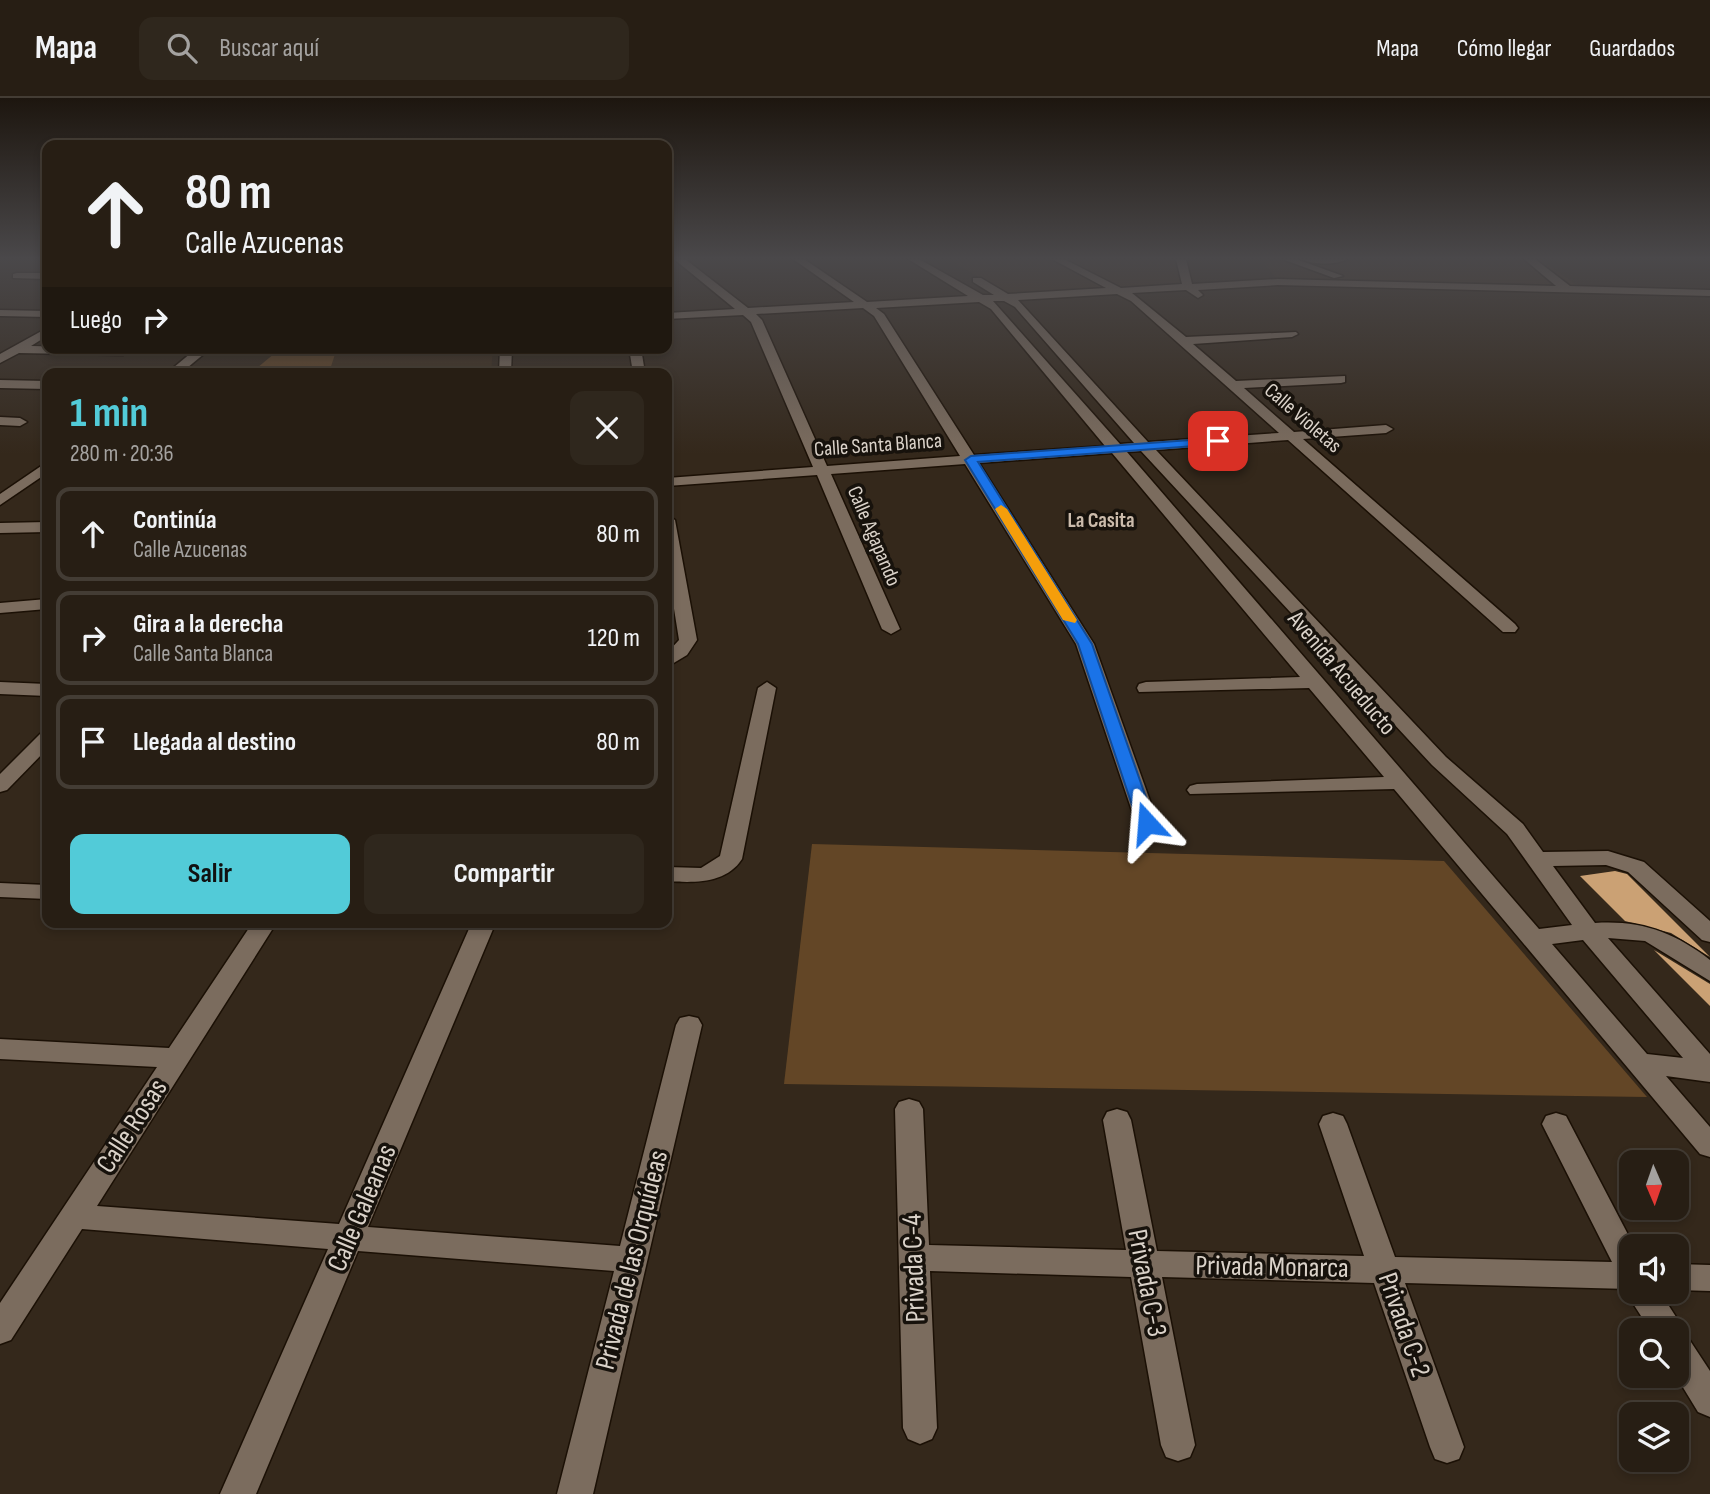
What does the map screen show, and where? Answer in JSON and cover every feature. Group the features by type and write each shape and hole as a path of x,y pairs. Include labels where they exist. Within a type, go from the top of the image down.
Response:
{"street":[{"name":"Calle Agapando","path":"757,324 891,629"},
{"path":"884,324 1085,644 1147,823"},
{"name":"Avenida Acueducto","path":"1019,324 1115,449 1710,1146"},
{"name":"Avenida Acueducto","path":"1024,324 1145,447 1439,761 1515,829 1589,932 1710,1071"},
{"name":"Calle Violetas","path":"1163,324 1509,628"},
{"path":"0,359 42,334"},
{"path":"1183,341 1292,334"},
{"path":"17,349 42,349"},
{"path":"179,368 197,354"},
{"path":"1233,385 1342,379"},
{"path":"0,384 42,385"},
{"path":"0,421 20,422"},
{"name":"Calle Santa Blanca","path":"672,482 1386,429"},
{"path":"0,501 42,470"},
{"path":"0,528 42,527"},
{"path":"672,549 688,640 672,658"},
{"path":"0,608 42,604"},
{"path":"1146,688 1315,682"},
{"path":"0,688 42,690"},
{"path":"672,874 697,876 718,872 731,859 767,688"},
{"path":"0,786 42,743"},
{"path":"1196,790 1401,783"},
{"path":"1537,859 1608,858 1636,867 1710,934"},
{"path":"0,890 42,892"},
{"name":"Calle Rosas","path":"0,1330 261,928"},
{"name":"Calle Galeanas","path":"238,1494 481,928"},
{"path":"1534,937 1589,932 1645,933 1688,955 1710,973"},
{"name":"Privada de las Orquídeas","path":"575,1494 689,1025"},
{"path":"0,1049 177,1058"},
{"path":"1640,1063 1710,1071"},
{"name":"Privada C-4","path":"909,1109 920,1428"},
{"name":"Privada C-3","path":"1117,1121 1178,1445"},
{"path":"1556,1124 1619,1247"},
{"name":"Privada C-2","path":"1333,1125 1447,1447"},
{"path":"73,1216 350,1235 632,1260"},
{"name":"Privada Monarca","path":"914,1258 1619,1276"},
{"path":"1689,1277 1710,1278"},
{"path":"1689,1367 1710,1401"}],"shaded area":[{"path":"274,354 335,354 331,368 257,368"},
{"path":"335,354 493,354 491,368 331,368"},
{"path":"812,844 1444,861 1647,1097 784,1084"}],"building":[{"path":"1615,871 1627,874 1710,957 1671,933 1625,921 1580,876"},
{"path":"1654,950 1710,984 1710,1006"}],"slow traffic":[{"path":"1001,509 1070,620"}],"district":[{"name":"La Casita","path":"1101,520"}],"route":[{"path":"1147,823 1085,644 971,460 1218,441"}]}
